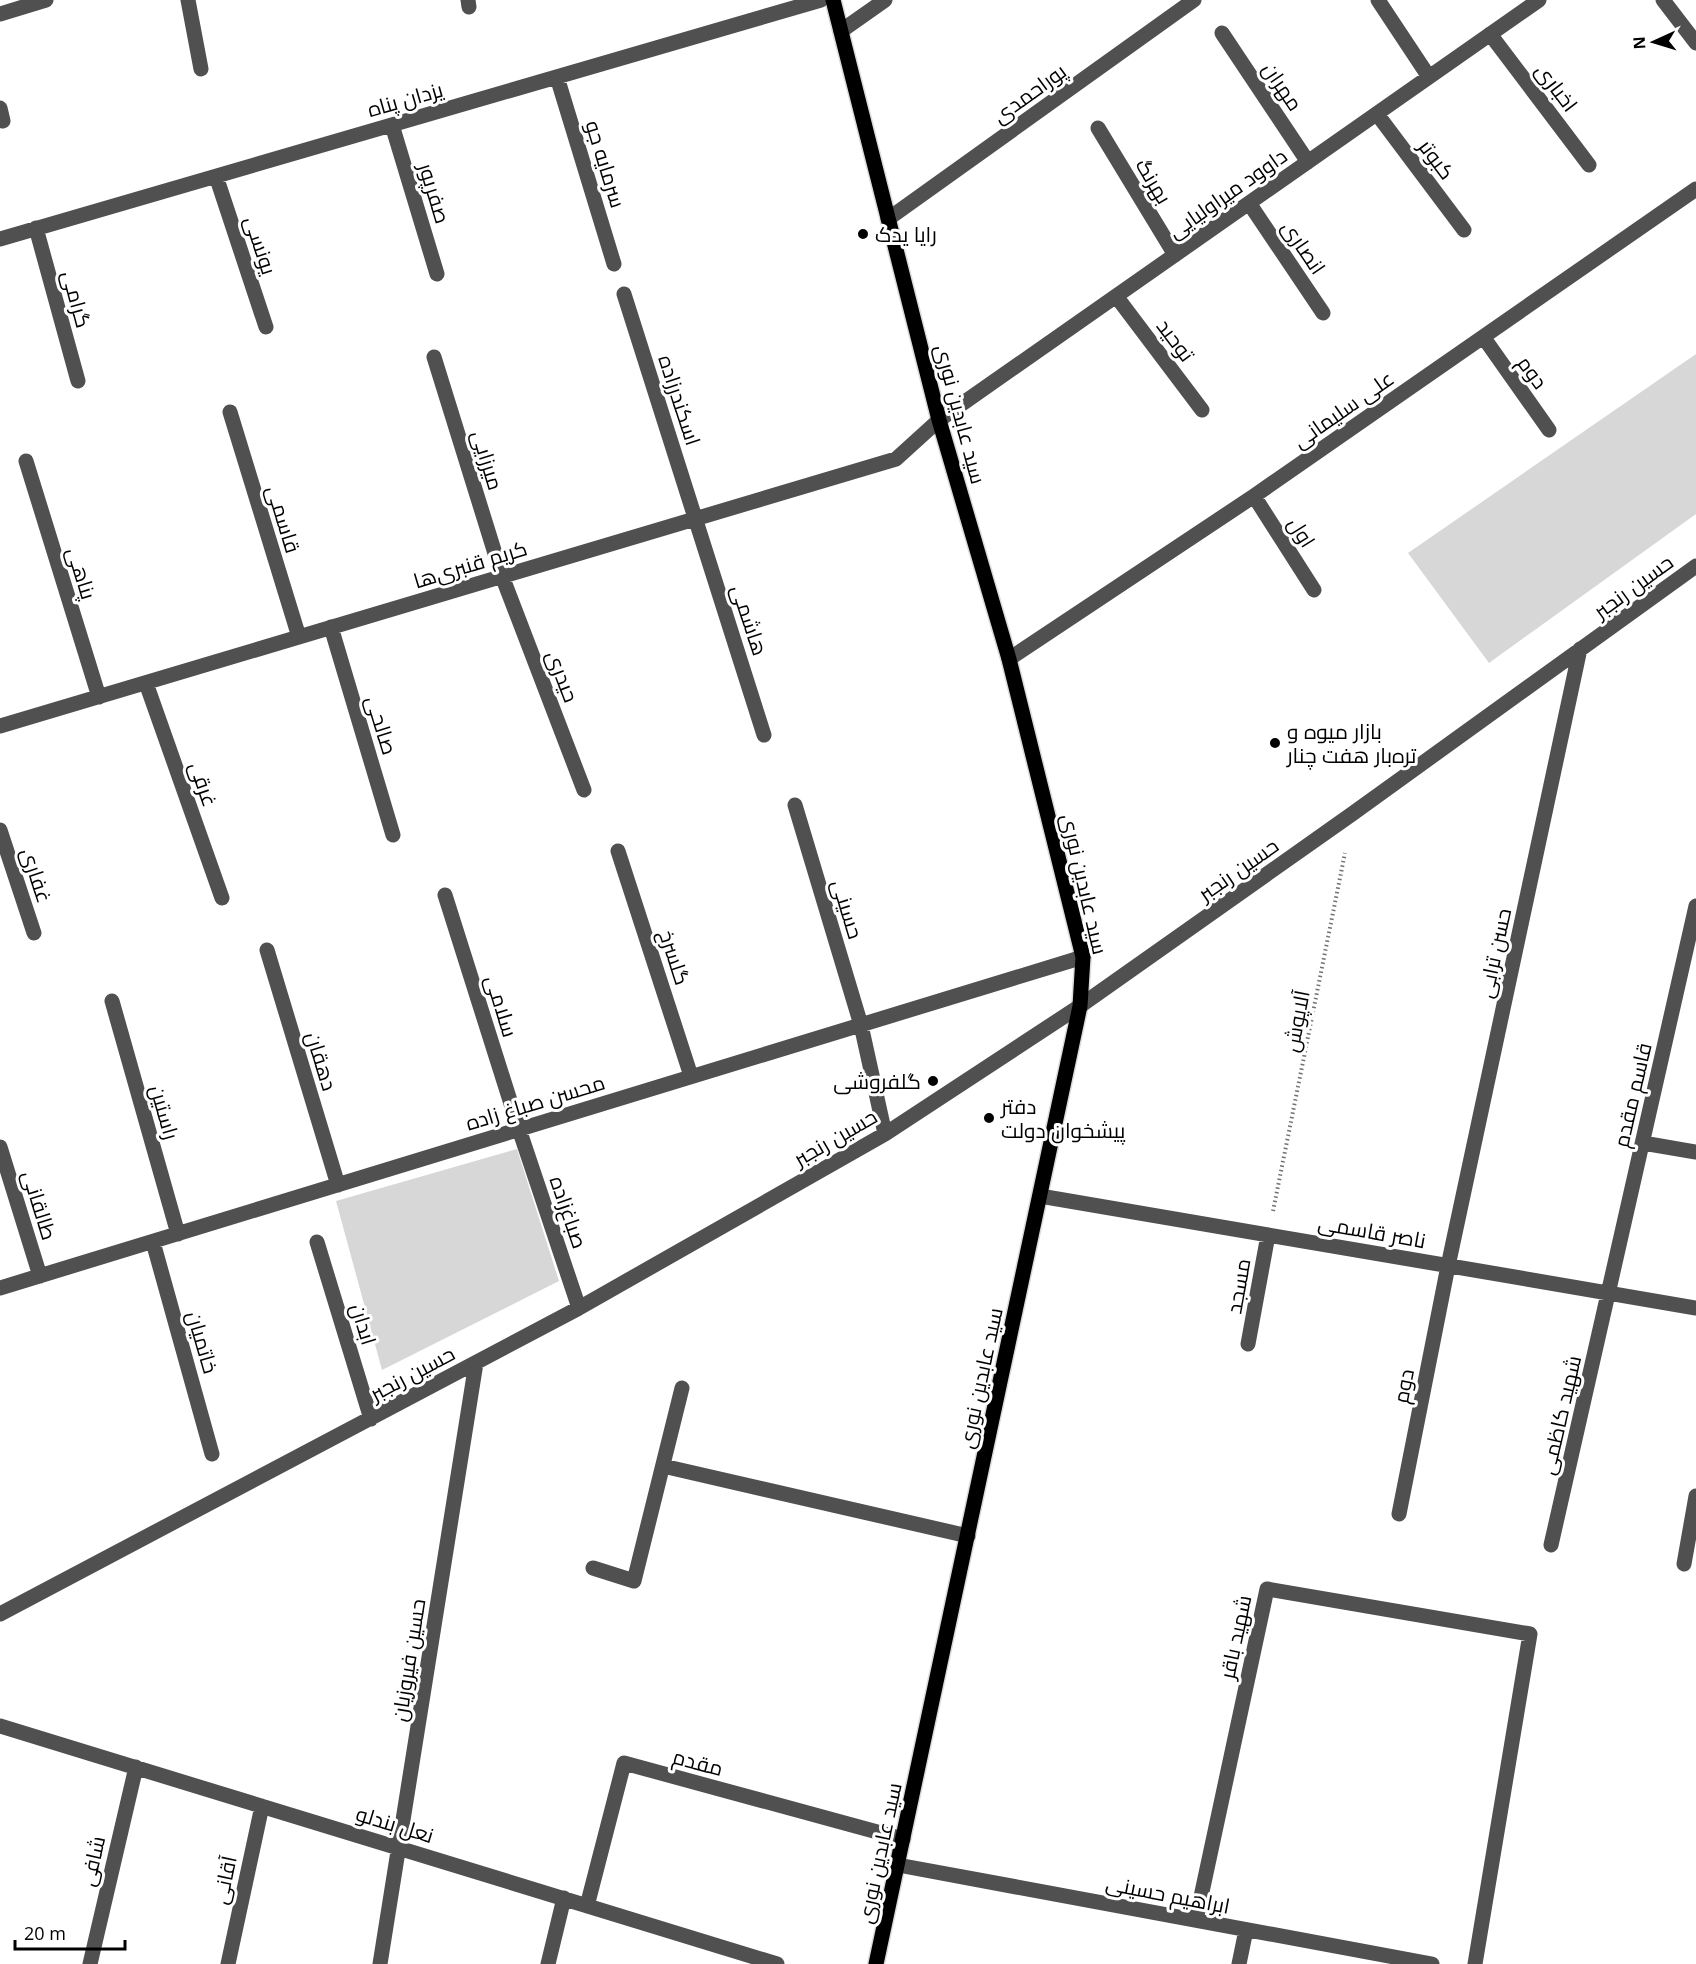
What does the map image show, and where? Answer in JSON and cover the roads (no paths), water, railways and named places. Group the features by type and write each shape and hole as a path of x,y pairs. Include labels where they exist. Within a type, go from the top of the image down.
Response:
{"main road":[{"name":"سید عابدین نوری","path":"833,0 939,420 1009,659 1083,957 1080,1006 876,1964"}],"street":[{"path":"0,14 46,0"},
{"path":"188,0 201,69"},
{"name":"یزدان پناه","path":"0,239 821,0"},
{"path":"841,31 885,0"},
{"name":"پوراحمدی","path":"888,219 1194,0"},
{"path":"1378,0 1429,77"},
{"name":"داوود میراولیایی","path":"939,420 1539,0"},
{"path":"1663,0 1696,43"},
{"name":"مهران","path":"1222,33 1308,162"},
{"name":"اخباری","path":"1490,34 1589,165"},
{"name":"سرمایه جو","path":"557,77 614,264"},
{"name":"کبوتر","path":"1377,114 1464,230"},
{"name":"صفرپور","path":"392,125 437,274"},
{"name":"بهرنگ","path":"1098,128 1175,255"},
{"name":"یونسی","path":"216,176 266,327"},
{"name":"علی سلیمانی","path":"1009,659 1254,496 1696,189"},
{"name":"انصاری","path":"1249,203 1323,313"},
{"name":"گرامی","path":"36,228 78,381"},
{"name":"اسکندرزاده","path":"624,294 695,519"},
{"name":"توحید","path":"1116,296 1202,410"},
{"name":"دوم","path":"1484,338 1549,430"},
{"name":"میرزایی","path":"434,357 502,576"},
{"name":"قاسمی","path":"230,412 298,637"},
{"name":"کریم قنبری‌ها","path":"0,726 896,459 939,420"},
{"name":"پناهی","path":"26,461 99,697"},
{"name":"اول","path":"1254,496 1314,590"},
{"name":"هاشمی","path":"695,519 764,735"},
{"name":"حسین رنجبر","path":"0,1614 579,1308 885,1134 1080,1006 1352,814 1696,566"},
{"name":"حیدری","path":"502,576 584,790"},
{"name":"صالحی","path":"331,627 393,836"},
{"name":"حسن ترابی","path":"1448,1266 1580,649"},
{"name":"غرقی","path":"146,683 222,898"},
{"name":"حسینی","path":"795,805 861,1024"},
{"name":"غفاری","path":"0,830 34,933"},
{"name":"گلسرخ","path":"618,851 692,1076"},
{"name":"سلامی","path":"445,895 519,1129"},
{"name":"قاسم مقدم","path":"1609,1293 1696,906"},
{"name":"دهقان","path":"267,950 338,1185"},
{"name":"محسن صباغ زاده","path":"0,1288 1083,957"},
{"name":"راستین","path":"112,1001 178,1234"},
{"path":"861,1024 885,1134"},
{"name":"صباغ‌زاده","path":"519,1129 579,1308"},
{"path":"1643,1143 1696,1152"},
{"name":"طالقانی","path":"0,1147 40,1276"},
{"name":"ناصر قاسمی","path":"1040,1196 1696,1308"},
{"name":"مسجد","path":"1248,1344 1268,1235"},
{"name":"خاتمیان","path":"153,1242 212,1454"},
{"name":"ابدان","path":"317,1242 371,1419"},
{"name":"دوم","path":"1399,1514 1448,1266"},
{"name":"شهید کاظمی","path":"1551,1545 1609,1293"},
{"name":"حسین فیروزیان","path":"380,1964 476,1363"},
{"path":"593,1568 634,1581 682,1388"},
{"path":"663,1466 968,1536"},
{"path":"1684,1564 1696,1496"},
{"name":"شهید باقر","path":"1196,1920 1267,1589 1530,1634 1475,1964"},
{"name":"نعل بندلو","path":"0,1726 777,1964"},
{"name":"مقدم","path":"587,1906 624,1763 903,1839"},
{"name":"شافی","path":"90,1964 136,1767"},
{"name":"آقانی","path":"228,1964 262,1806"},
{"name":"ابراهیم حسینی","path":"898,1865 1432,1964"},
{"path":"548,1964 564,1898"},
{"path":"1239,1964 1246,1930"}],"place":[{"name":"رایا یدک","path":"863,234"},
{"name":"بازار میوه و تره‌بار هفت چنار","path":"1275,743"},
{"name":"گلفروشی","path":"933,1081"},
{"name":"دفتر پیشخوان دولت","path":"989,1118"}]}
